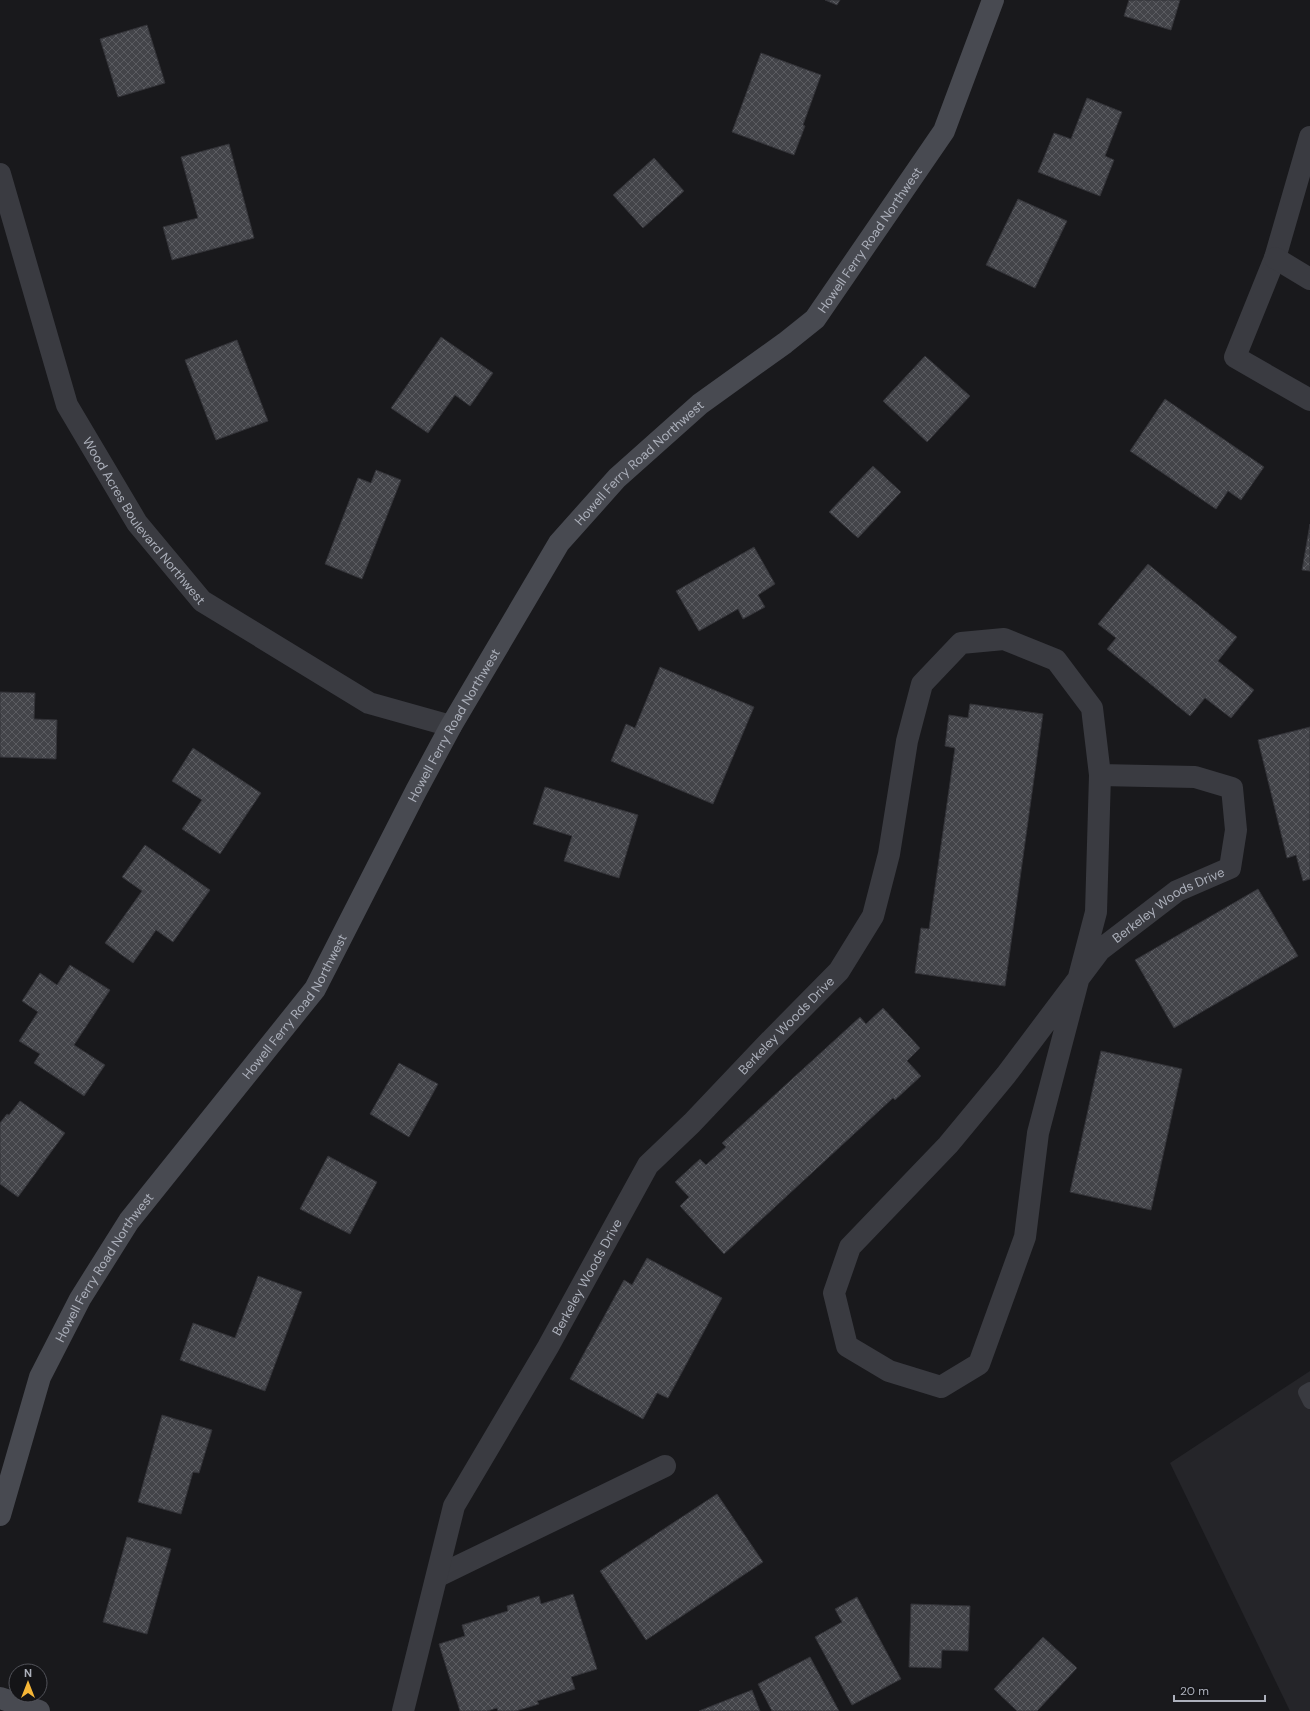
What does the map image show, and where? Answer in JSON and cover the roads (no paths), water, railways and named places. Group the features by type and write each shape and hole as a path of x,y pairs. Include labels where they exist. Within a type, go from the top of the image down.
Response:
{"street":[{"name":"Howell Ferry Road Northwest","path":"0,1515 40,1377 80,1299 129,1221 315,989 416,791 451,726 559,543 617,478 700,404 785,343 814,319 944,131 993,0"},
{"path":"1310,137 1275,258 1235,357 1310,400"},
{"name":"Wood Acres Boulevard Northwest","path":"0,174 67,405 137,523 202,601 368,703 451,726"},
{"path":"1275,258 1310,279"},
{"name":"Berkeley Woods Drive","path":"403,1711 438,1576 454,1506 548,1347 648,1165 692,1123 839,971 873,916 889,854 907,741 922,684 962,643 1004,639 1056,660 1092,708 1100,775 1096,912 1078,978 1038,1133 1025,1237 979,1364 941,1387 889,1371 847,1346 834,1293 850,1247 948,1145 1006,1075 1078,978 1100,950 1177,891 1230,868 1236,830 1232,788 1195,777 1100,775"},
{"path":"438,1576 665,1466"},
{"path":"0,1698 39,1711"}],"lane":[{"path":"1310,1389 1305,1392 1310,1402"}]}
